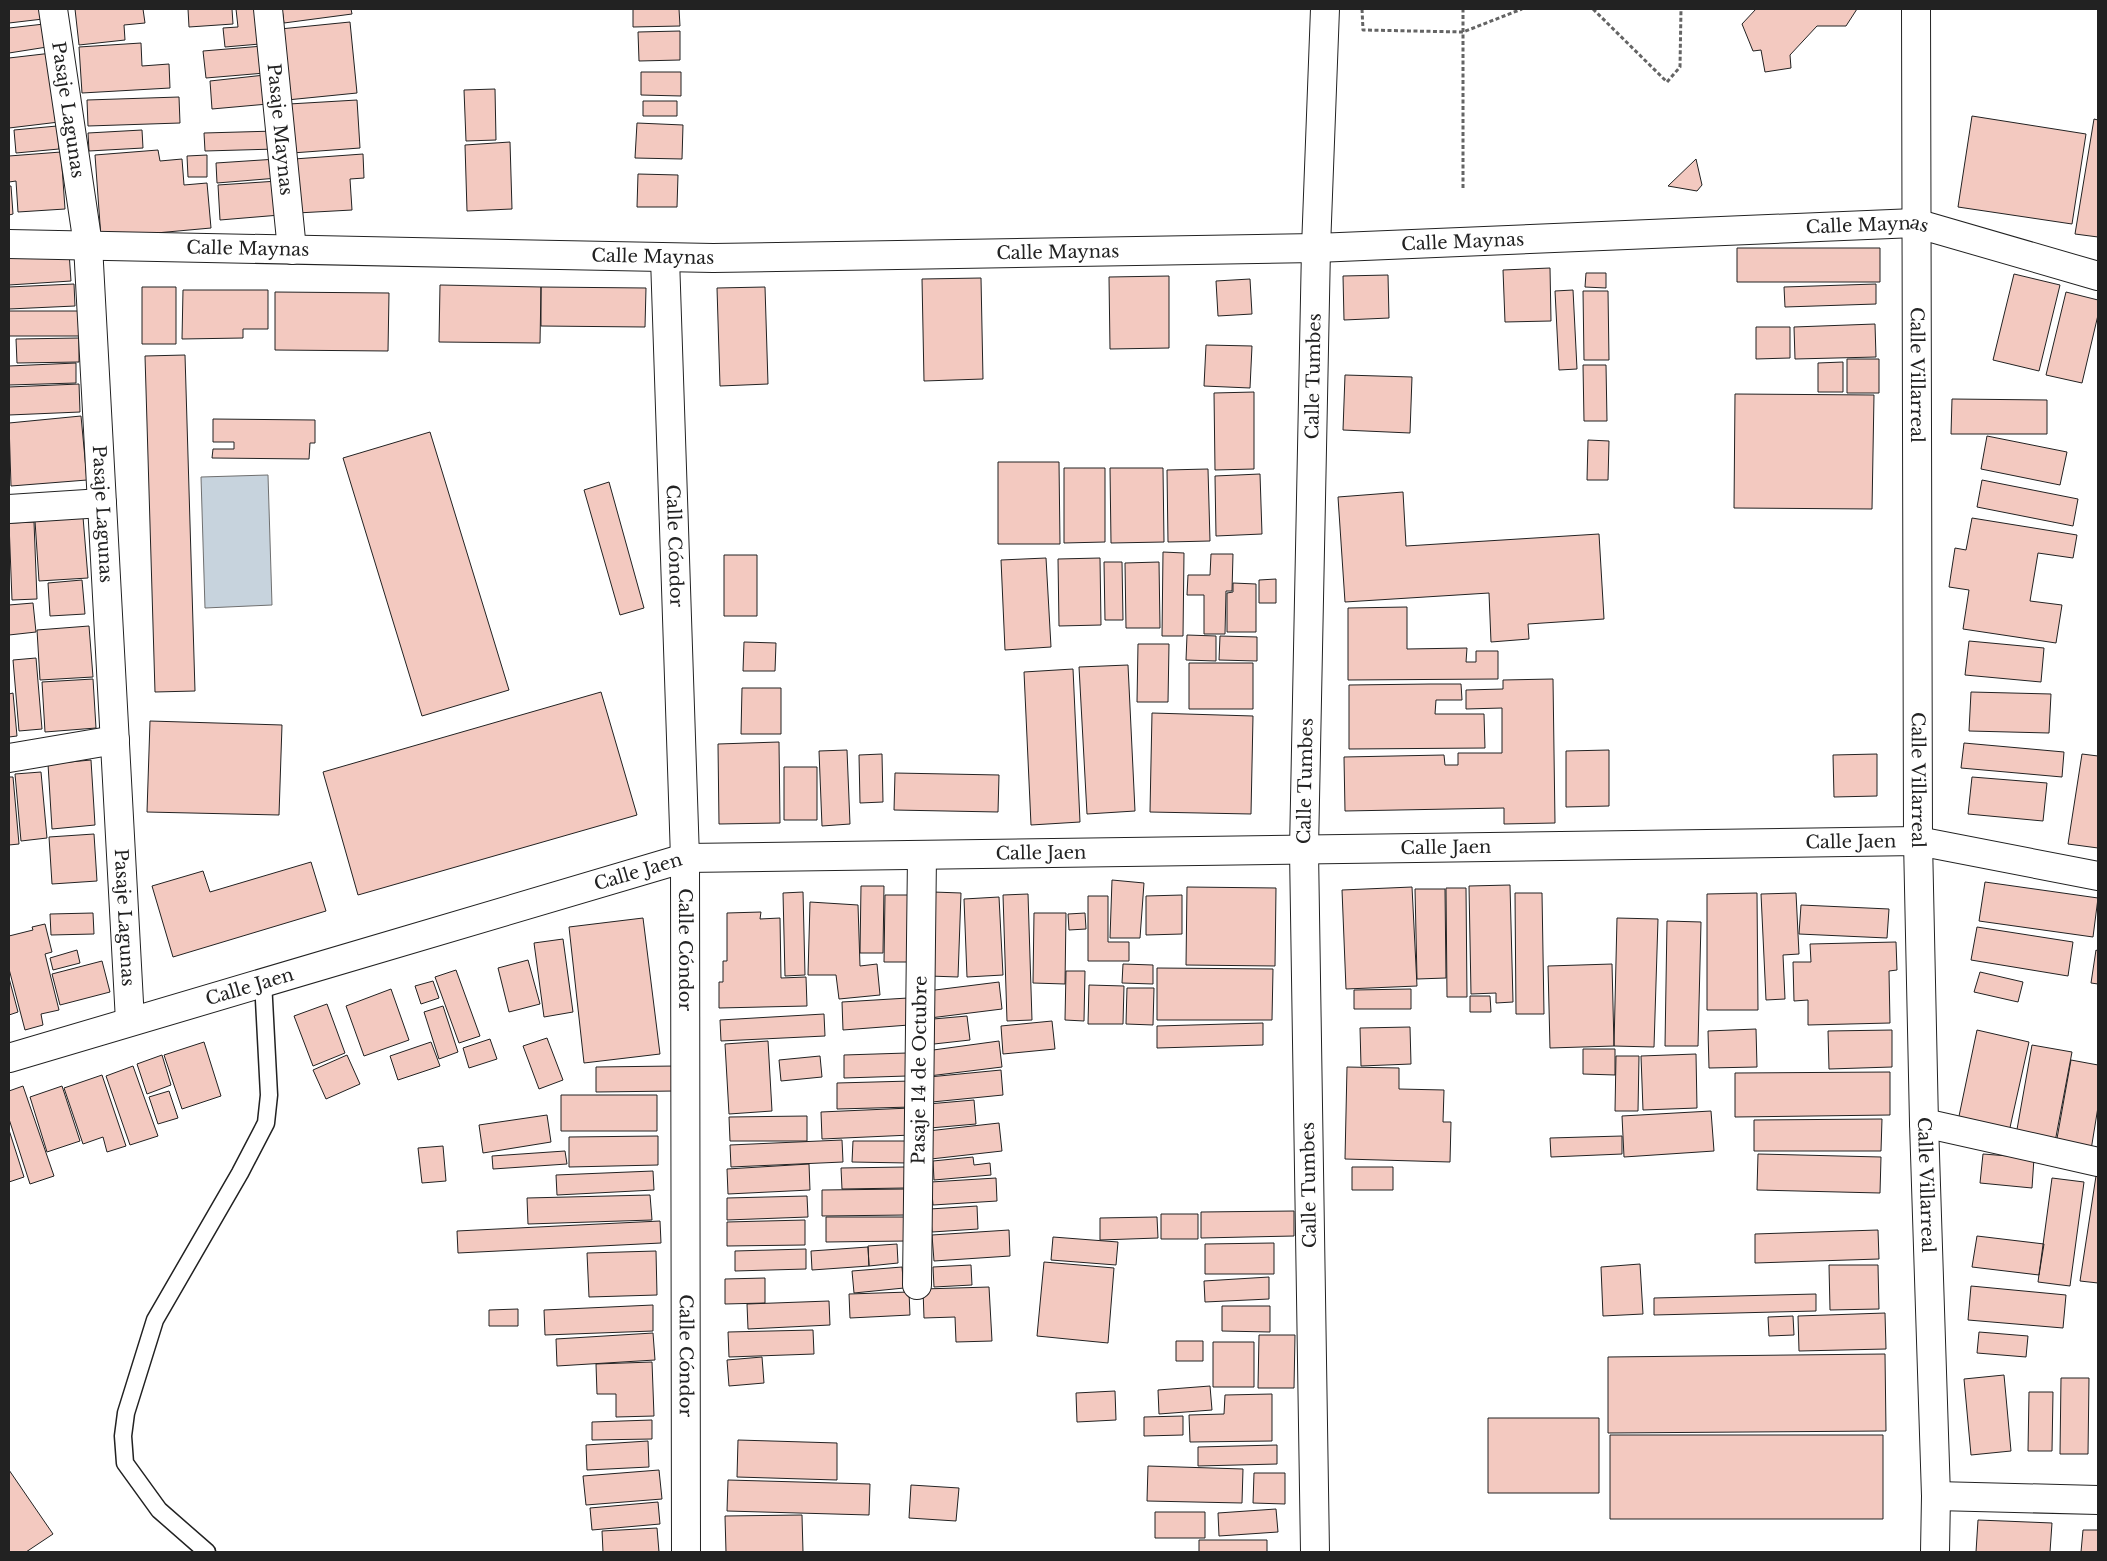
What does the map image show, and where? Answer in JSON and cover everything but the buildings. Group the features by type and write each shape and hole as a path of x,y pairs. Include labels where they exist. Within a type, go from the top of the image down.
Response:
{"street":[{"name":"Pasaje Lagunas","path":"53,9 88,245 130,1021"},
{"name":"Pasaje Maynas","path":"268,9 292,250"},
{"name":"Calle Tumbes","path":"1315,1552 1304,850 1316,248 1325,9"},
{"name":"Calle Villarreal","path":"1916,9 1918,841 1924,1123 1936,1496 1935,1552"},
{"name":"Calle Maynas","path":"9,244 665,258 1316,248 1916,223 2098,276"},
{"name":"Calle Cóndor","path":"665,258 685,858 686,1552"},
{"path":"9,509 102,502"},
{"path":"9,758 115,740"},
{"name":"Calle Jaen","path":"9,1058 263,981 685,858 1918,841 2098,876"},
{"name":"Pasaje 14 de Octubre","path":"917,1285 922,855"},
{"path":"1924,1123 2098,1162"},
{"path":"1936,1496 2098,1500"}],"lane":[{"path":"207,1552 159,1510 125,1463 123,1436 126,1413 155,1320 240,1174 266,1123 269,1095 263,981"}],"path":[{"path":"1362,9 1363,30 1463,32 1522,9"},
{"path":"1463,9 1463,188"},
{"path":"1594,9 1667,82 1680,68 1681,9"}],"shaded area":[{"path":"268,475 272,605 205,608 201,477"}]}
